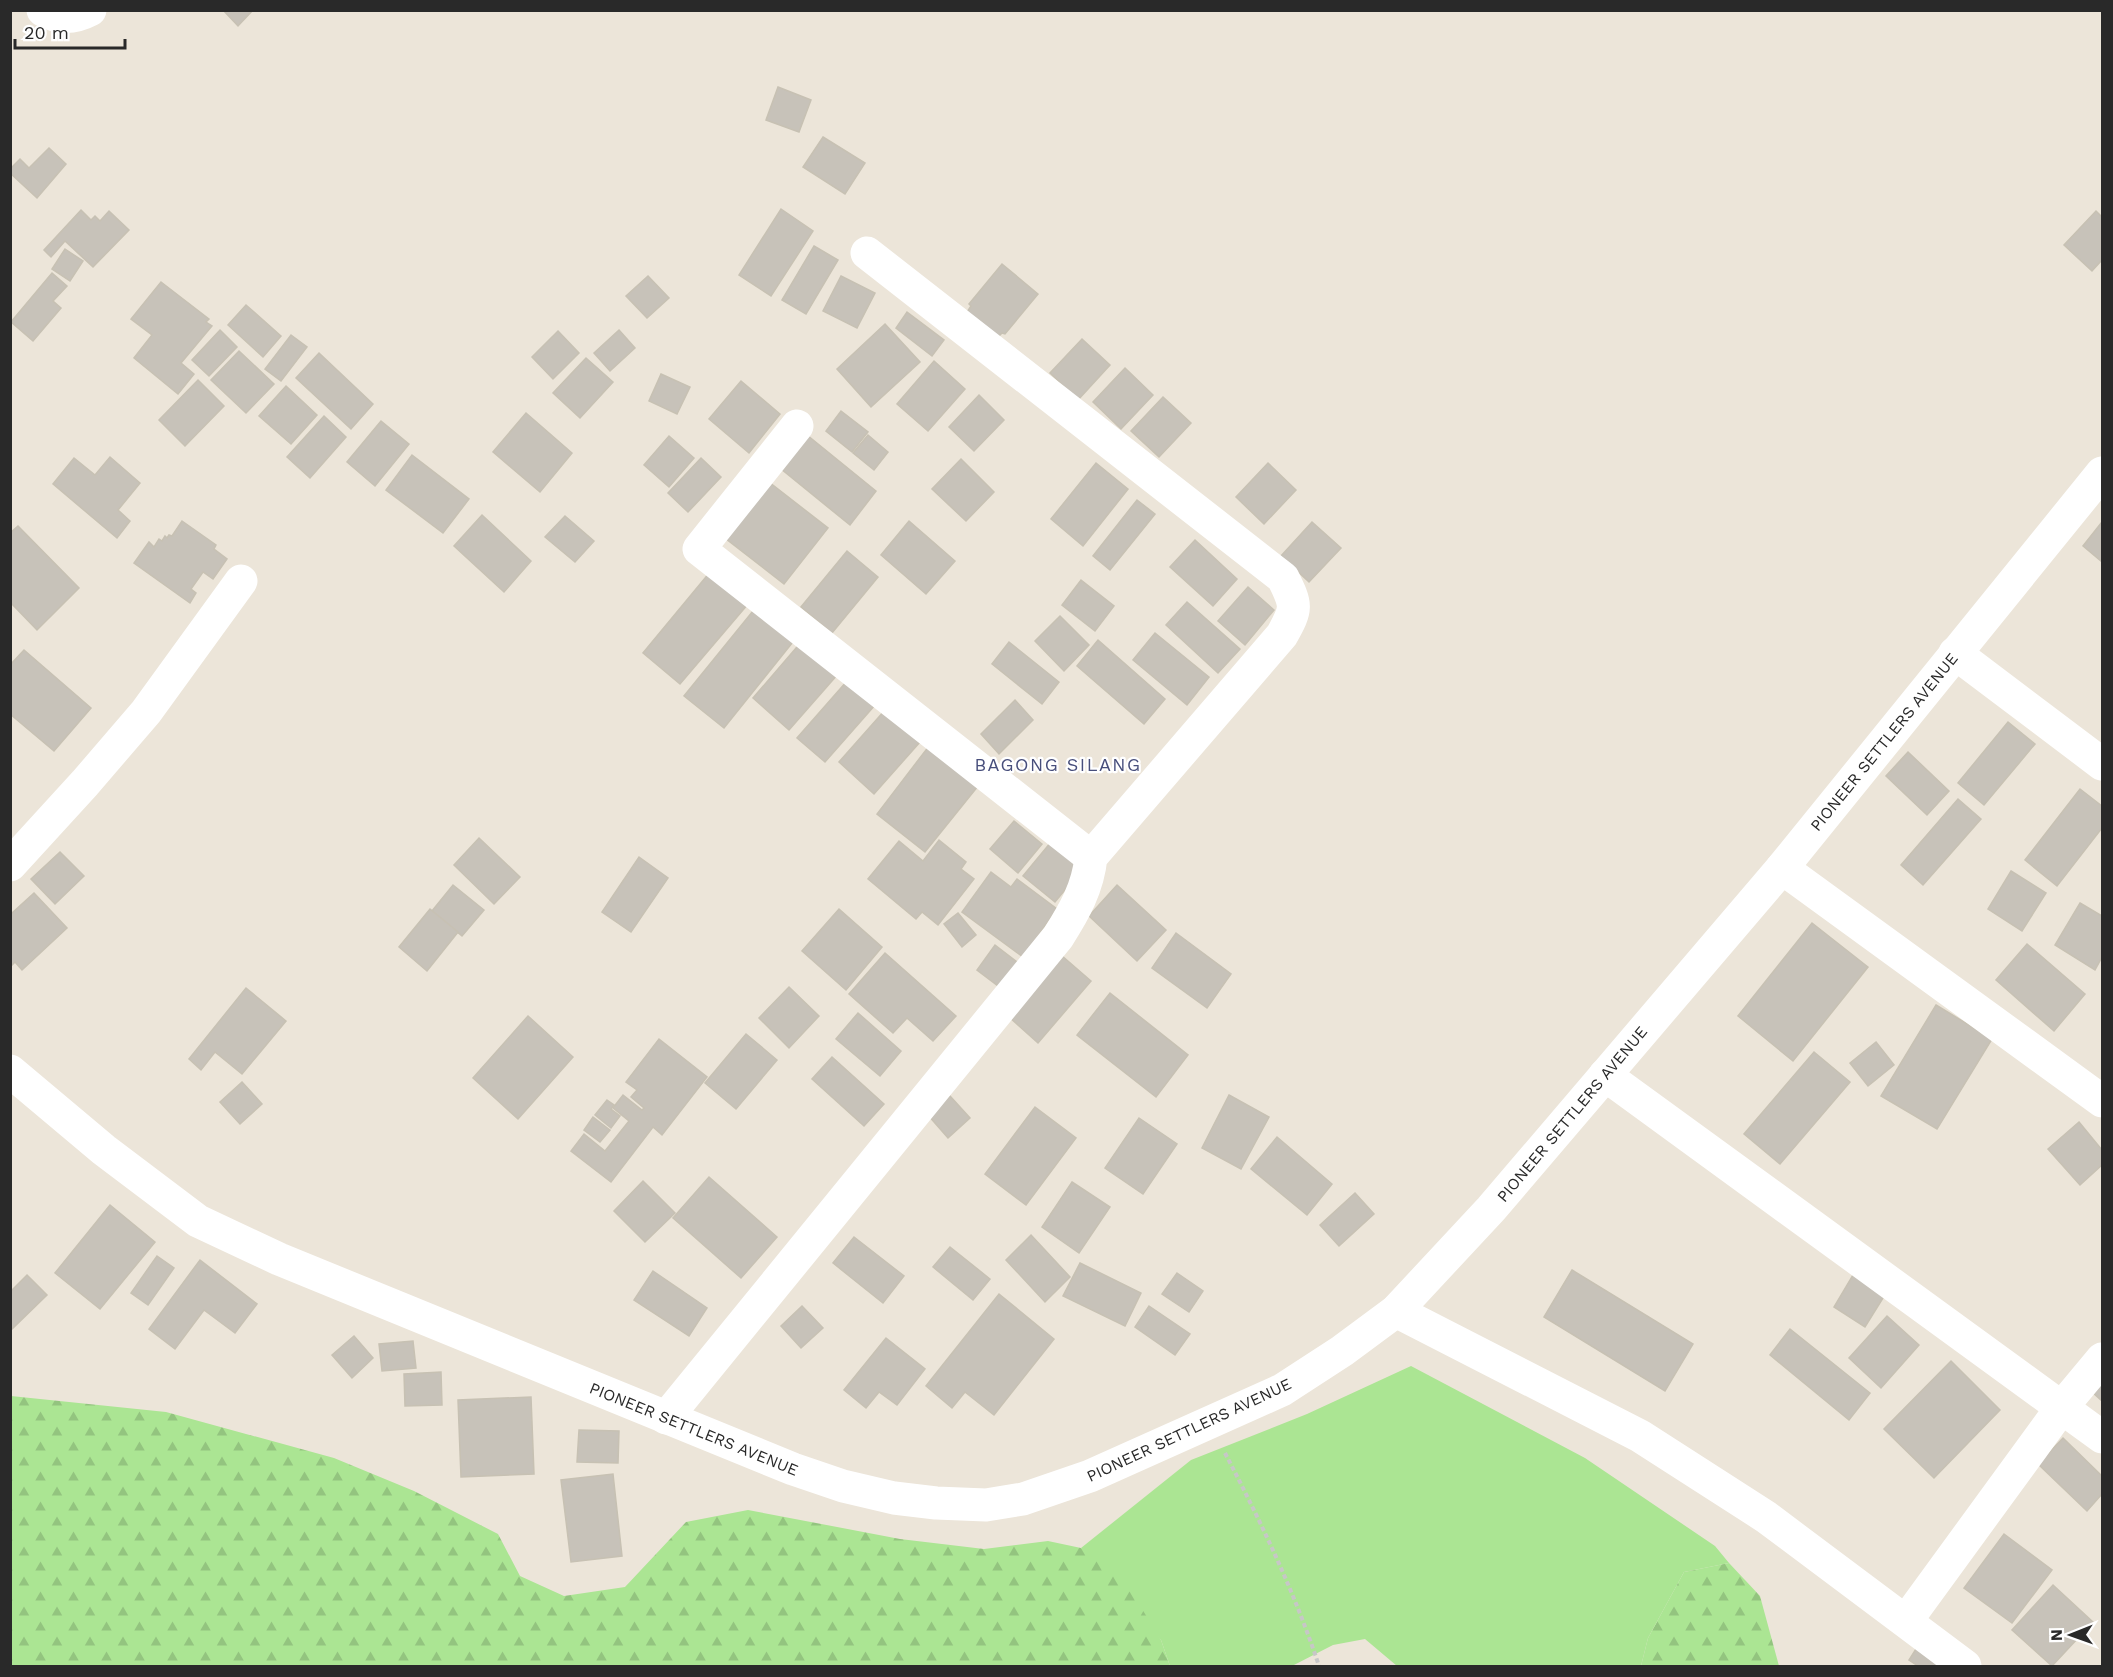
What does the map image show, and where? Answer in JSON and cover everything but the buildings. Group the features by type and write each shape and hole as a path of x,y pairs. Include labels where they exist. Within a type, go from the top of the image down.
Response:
{"street":[{"path":"43,10 57,17 74,17 90,10"},
{"path":"666,1418 1058,937 1083,893 1089,874 1090,857 1281,635 1294,614 1293,598 1283,578 1276,572 867,253"},
{"path":"797,426 699,549 1090,857"},
{"name":"PIONEER SETTLERS AVENUE","path":"10,1071 104,1150 198,1221 279,1259 666,1418 793,1469 843,1486 894,1498 936,1503 986,1505 1023,1499 1090,1476 1282,1390 1342,1351 1396,1311 1491,1209 1782,868 2103,473"},
{"path":"10,865 146,712 241,581"},
{"path":"1955,653 2103,764"},
{"path":"1782,868 2103,1101"},
{"path":"1605,1075 2103,1437"},
{"path":"1396,1311 1640,1436 1766,1517 1965,1666"},
{"path":"1906,1621 2062,1407 2103,1359"}],"path":[{"path":"1209,1422 1263,1527 1319,1666"}],"green space":[{"path":"1411,1366 1585,1458 1715,1546 1729,1563 1684,1572 1648,1638 1641,1666 1397,1666 1365,1639 1333,1645 1292,1666 1170,1666 1161,1640 1081,1548 1191,1460 1307,1414"},
{"path":"11,1396 166,1412 334,1458 414,1491 498,1534 520,1576 564,1596 625,1587 686,1522 748,1510 900,1539 984,1549 1048,1541 1081,1548 1110,1566 1131,1591 1161,1640 1170,1666 11,1666"},
{"path":"1729,1563 1760,1596 1779,1666 1641,1666 1648,1638 1684,1572"}],"district":[{"name":"BAGONG SILANG","path":"1058,764"}]}
